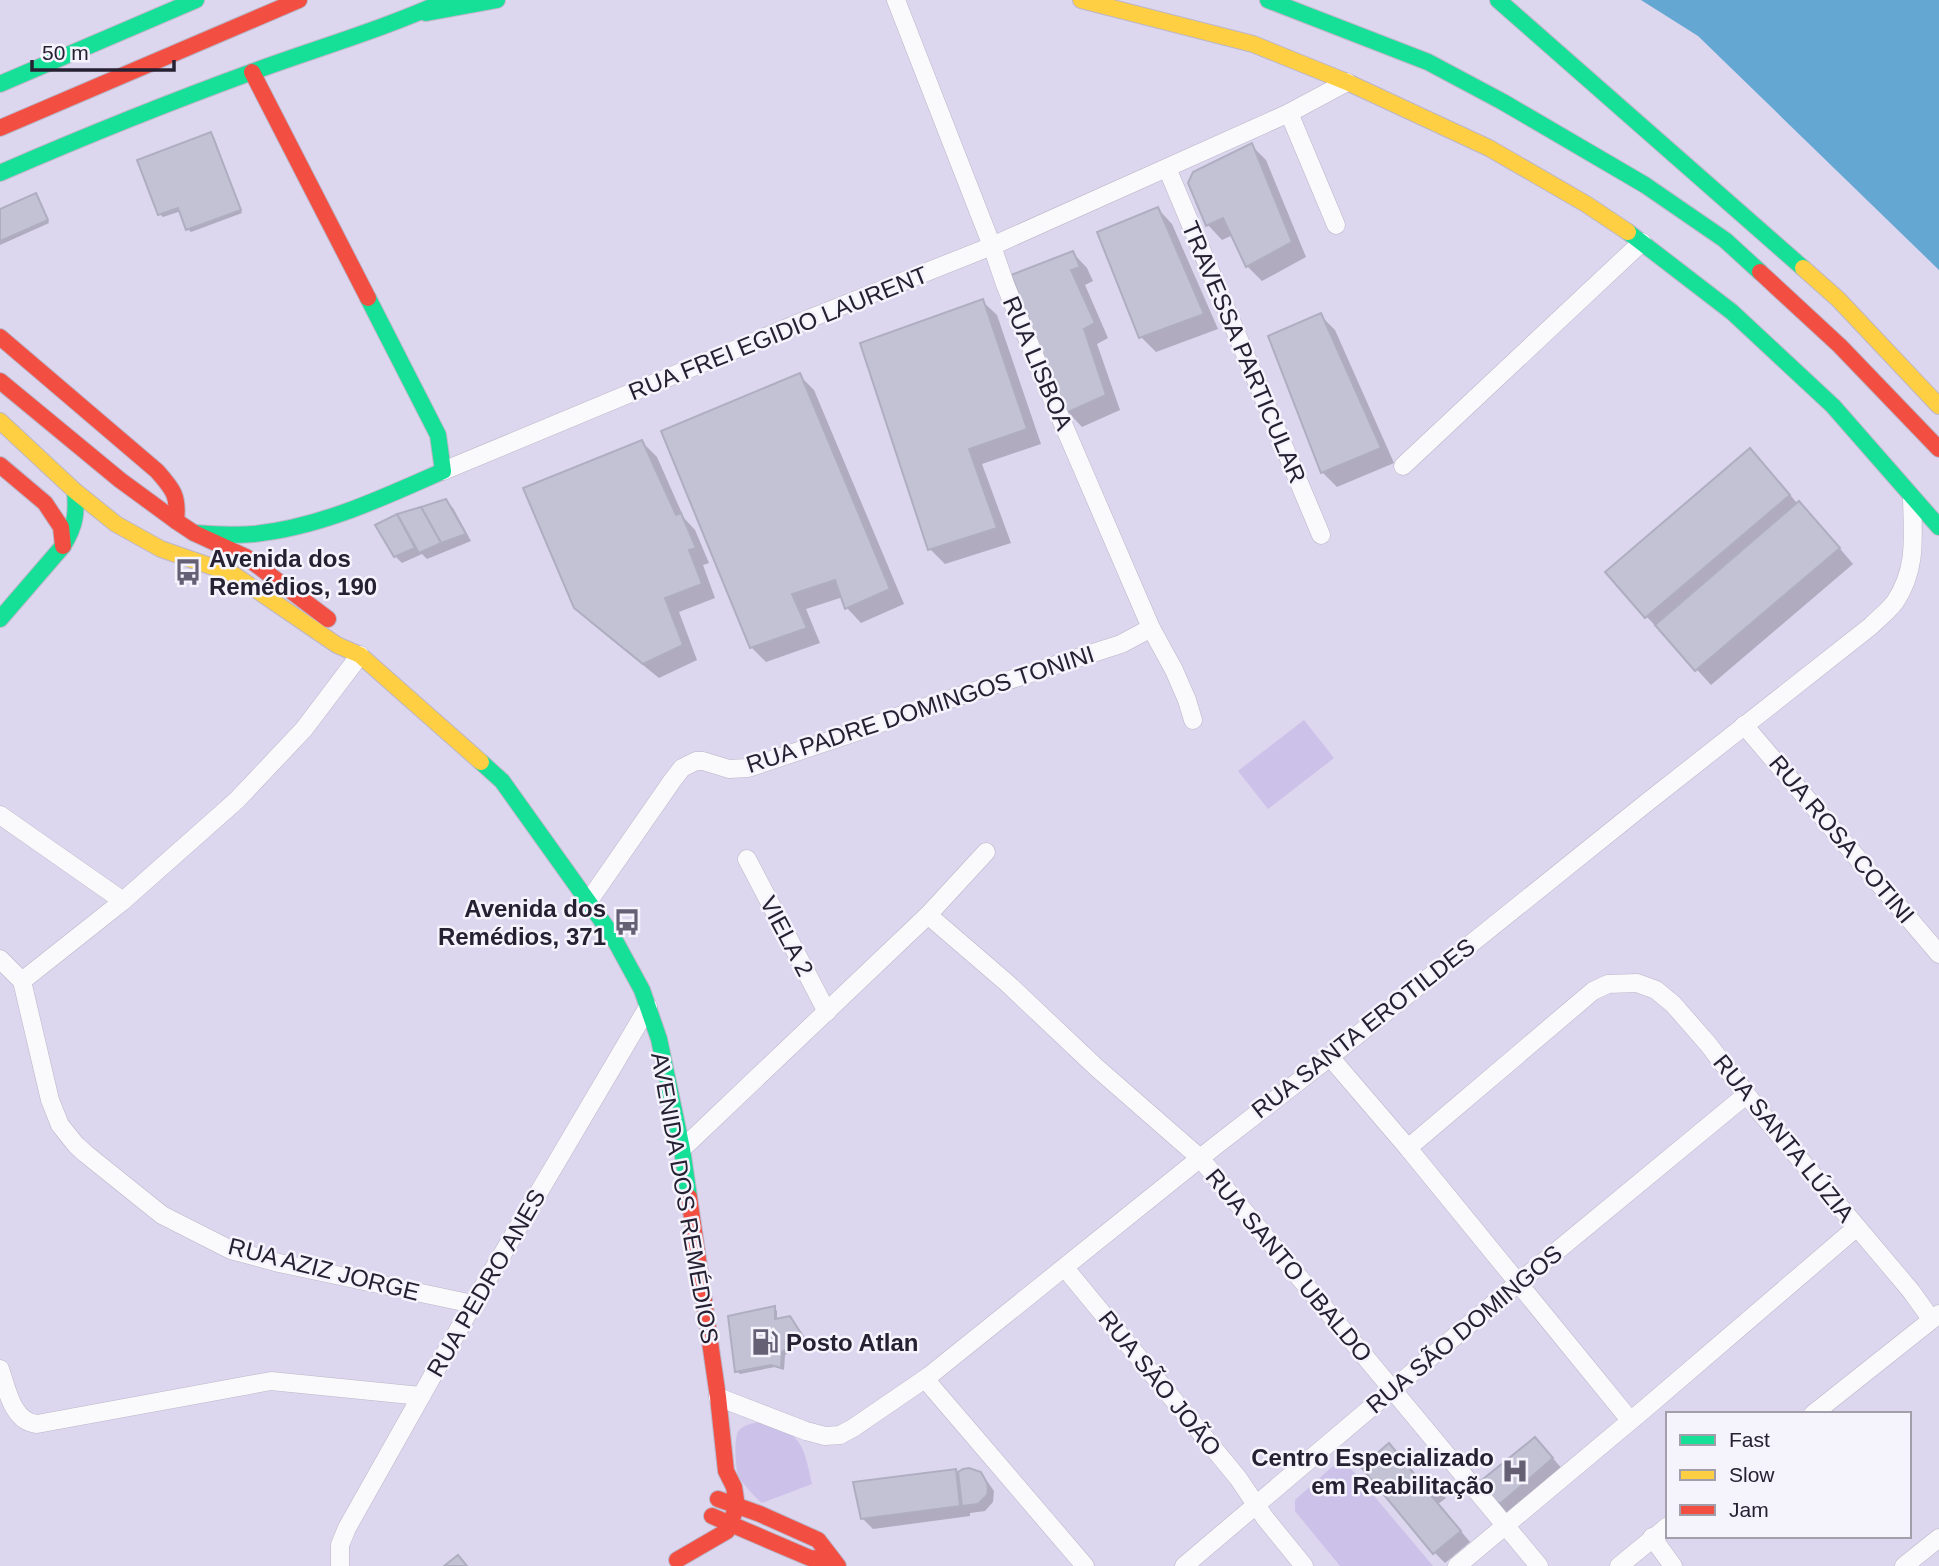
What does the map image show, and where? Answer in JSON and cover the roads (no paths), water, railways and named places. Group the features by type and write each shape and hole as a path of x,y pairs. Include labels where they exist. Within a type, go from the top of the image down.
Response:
{"main road":[{"path":"0,84 196,0"},
{"path":"0,128 299,0"},
{"path":"0,173 77,139 252,72 418,14 447,0"},
{"path":"418,14 497,0"},
{"path":"1081,0 1253,44 1347,82 1489,148 1586,204 1642,242 1732,312 1833,406 1939,527"},
{"path":"1498,0 1838,299 1939,406"},
{"path":"1268,1 1428,62 1503,102 1645,185 1725,240 1840,346 1939,449"},
{"path":"252,72 438,435 443,471"},
{"path":"0,337 157,471 178,498 176,521"},
{"name":"AVENIDA DOS REMÉDIOS","path":"0,380 120,480 176,521 194,533 246,558 342,629 360,655 502,781 612,935 642,990 659,1040 682,1149 718,1396 726,1471 734,1488 737,1506"},
{"name":"AVENIDA DOS REMÉDIOS","path":"3,424 75,491 116,524 161,549 233,574 337,645 360,655"},
{"path":"0,465 45,503 61,527 63,546"},
{"name":"RUA FREI EGIDIO LAURENT","path":"194,533 255,534 318,522 366,505 443,471"},
{"path":"0,619 63,546 77,521 75,491"},
{"name":"AVENIDA DOS REMÉDIOS","path":"673,1563 703,1533 712,1516 726,1471"},
{"path":"718,1499 818,1540 835,1563"},
{"path":"673,1563 727,1531 737,1506"},
{"path":"712,1516 810,1558 835,1563"}],"street":[{"name":"RUA LISBOA","path":"896,0 1043,377 1151,628 1174,670 1193,720"},
{"name":"RUA FREI EGIDIO LAURENT","path":"443,471 992,246 1289,113 1347,82"},
{"path":"1289,113 1336,226"},
{"name":"TRAVESSA PARTICULAR","path":"1167,168 1321,536"},
{"path":"1403,467 1642,242"},
{"name":"RUA SANTA EROTILDES","path":"718,1396 806,1431 825,1436 840,1435 925,1379 1871,626 1893,604 1906,582 1913,556 1912,495"},
{"name":"RUA PADRE DOMINGOS TONINI","path":"588,902 672,781 682,768 689,764 703,761 729,769 748,768 1121,644 1151,628"},
{"path":"0,959 22,981 123,901 237,800 304,729 360,655"},
{"name":"RUA ROSA COTINI","path":"1744,725 1939,954"},
{"path":"0,815 123,901"},
{"path":"682,1149 928,915 986,852"},
{"name":"VIELA 2","path":"747,859 827,1012"},
{"name":"RUA SANTO UBALDO","path":"928,915 1200,1158 1539,1566"},
{"name":"RUA AZIZ JORGE","path":"22,981 50,1100 60,1125 86,1154 162,1215 231,1250 279,1263 473,1304"},
{"name":"RUA SANTA LÚZIA","path":"1408,1148 1593,991 1608,984 1637,982 1656,990 1673,1004 1708,1044 1746,1095 1935,1317"},
{"name":"RUA PEDRO ANES","path":"340,1566 340,1545 347,1528 473,1304 648,1007"},
{"path":"1329,1057 1408,1148 1630,1420"},
{"name":"RUA SÃO DOMINGOS","path":"1184,1566 1518,1283 1746,1095"},
{"path":"1457,1566 1647,1408 1857,1227"},
{"name":"RUA SÃO JOÃO","path":"1065,1268 1238,1478 1256,1506 1304,1566"},
{"path":"1816,1412 1935,1317"},
{"path":"0,1368 19,1416 29,1423 37,1424 271,1381 421,1396"},
{"path":"925,1379 1085,1566"},
{"path":"1619,1566 1666,1526"},
{"path":"1652,1537 1673,1566"},
{"path":"1904,1566 1939,1538"}],"water":[{"path":"1641,0 1939,0 1939,270 1698,36"}],"place":[{"name":"Avenida dos Remédios, 190","path":"188,572"},
{"name":"Avenida dos Remédios, 371","path":"627,922"},
{"name":"Posto Atlan","path":"765,1342"},
{"name":"Centro Especializado em Reabilitação","path":"1515,1471"}]}
